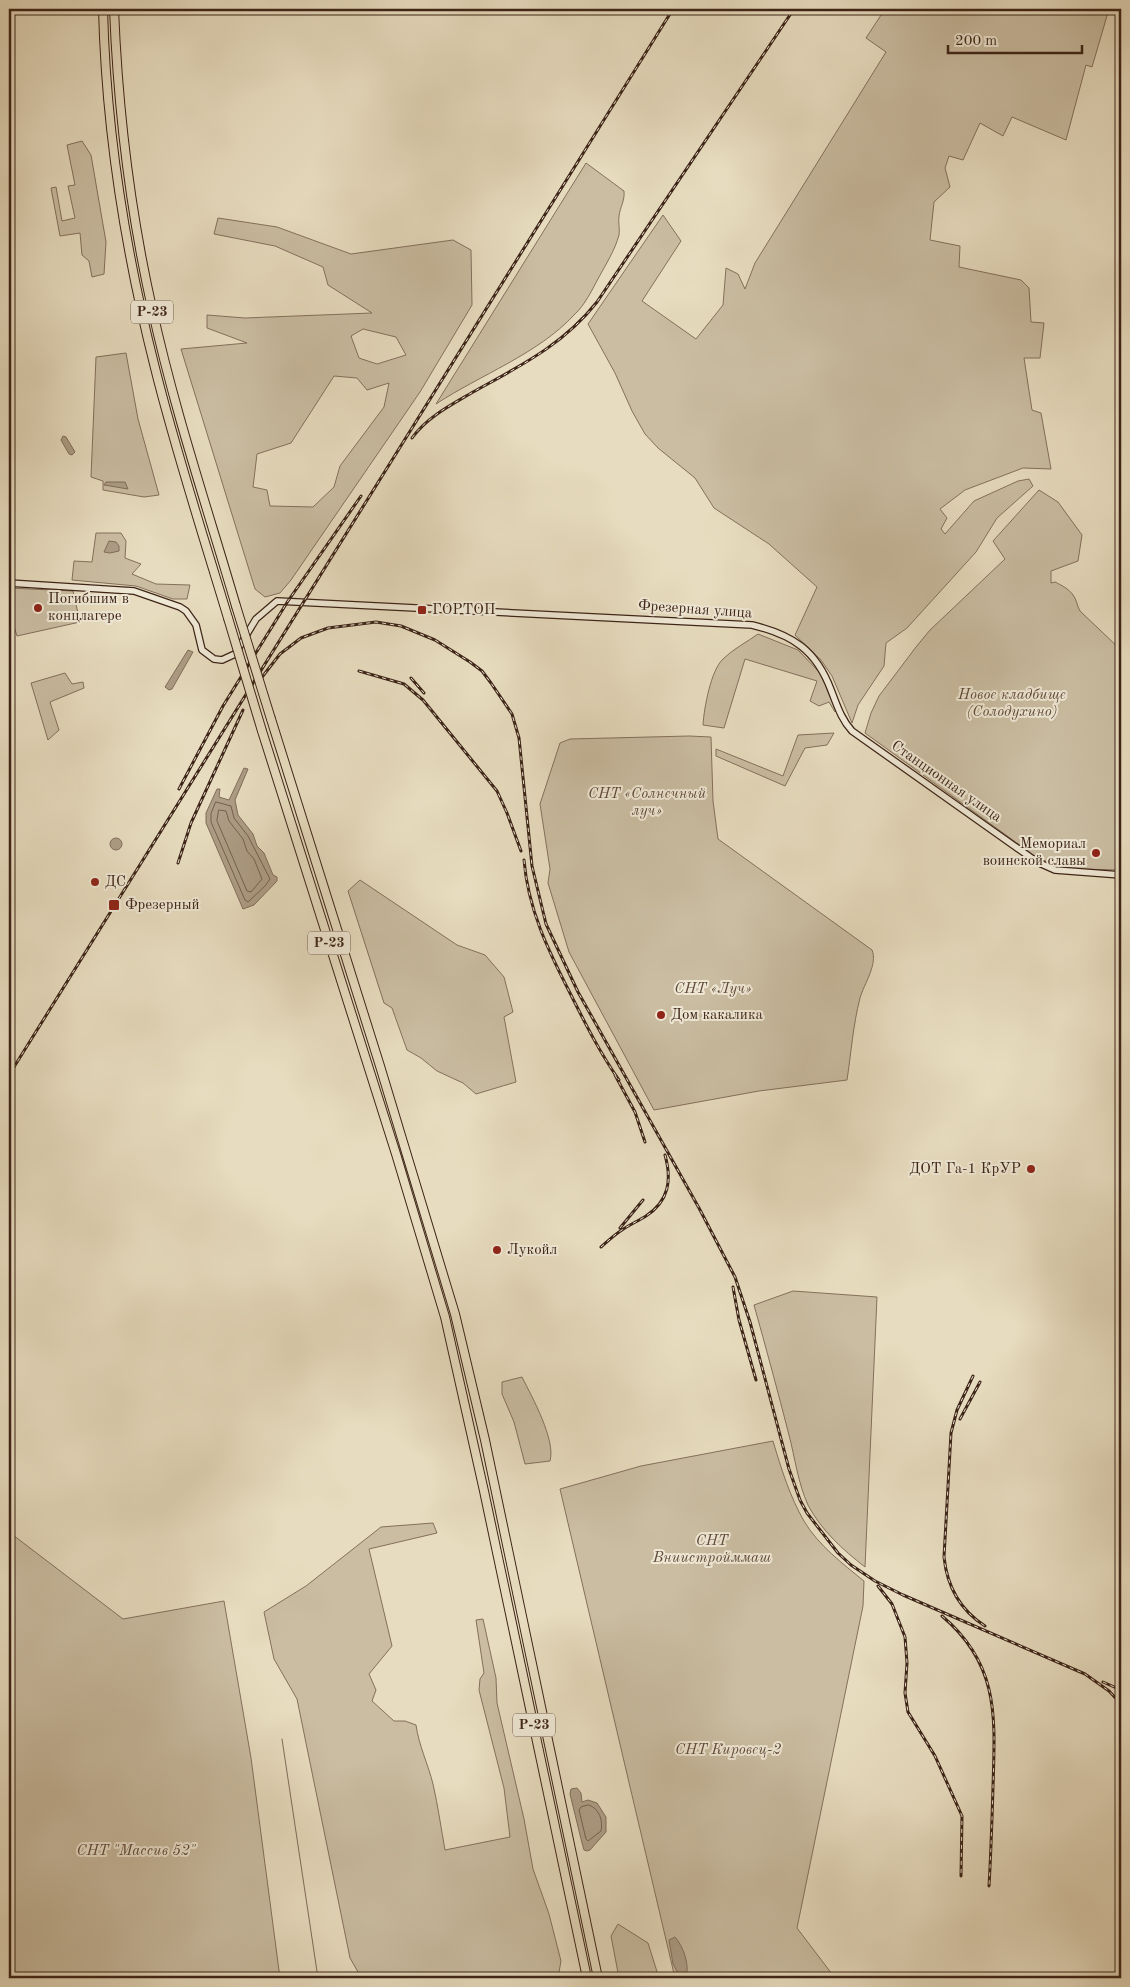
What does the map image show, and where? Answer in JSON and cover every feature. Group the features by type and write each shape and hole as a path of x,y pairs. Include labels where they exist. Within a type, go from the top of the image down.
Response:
{"highway":[{"name":"Р-23","path":"103,9 106,69 114,153 134,279 169,421 228,618 402,1172 445,1317 484,1491 587,1978"},
{"name":"Р-23","path":"114,9 123,133 134,219 145,277 180,418 236,606 380,1066 455,1314 485,1440 598,1978"}],"street":[{"name":"Фрезерная улица","path":"9,583 134,591 180,607 186,611 196,625 202,650 214,660 222,660 235,654 256,619 277,600 752,625 781,635 808,651 818,661 844,723"},
{"name":"Станционная улица","path":"844,723 864,740 1045,866 1076,872 1121,875"}],"green space":[{"path":"885,9 1109,9 1092,67 1086,65 1066,140 1012,117 1003,136 980,123 963,160 949,156 945,168 950,187 934,202 930,240 960,246 959,267 1021,280 1029,288 1031,322 1044,323 1040,358 1024,358 1032,410 1041,413 1051,469 1023,468 965,490 940,509 947,518 941,529 945,534 974,501 1018,481 1029,479 1033,486 997,518 976,552 907,628 886,643 884,666 858,705 852,723 832,676 821,660 795,635 817,587 769,544 714,508 695,478 658,448 645,434 588,324 663,215 681,241 642,301 696,339 723,305 726,268 738,274 745,289 755,263 886,52 866,38"},
{"path":"82,141 91,155 106,242 104,274 92,277 89,261 82,255 80,233 60,236 51,188 56,187 62,221 75,218 68,186 75,185 67,145"},
{"path":"586,163 624,191 624,195 619,216 617,241 582,307 560,329 526,353 436,404"},
{"path":"218,218 277,227 351,254 453,240 471,250 472,305 420,392 291,580 280,593 265,597 255,589 181,349 247,343 207,328 207,315 245,318 372,313 328,285 323,267 275,246 214,234","holes":["363,329 396,337 406,355 377,364 359,358 351,336","334,376 357,378 367,390 389,383 384,407 340,466 334,487 313,507 270,506 267,490 253,487 257,454 291,443"]},
{"path":"126,353 138,419 159,495 144,497 103,490 103,481 91,477 96,357"},
{"name":"Новое кладбище (Солодухино)","path":"1039,490 1058,502 1082,535 1078,561 1051,571 1051,583 1055,582 1065,587 1074,597 1080,611 1121,650 1121,870 1072,869 1039,859 865,733 879,696 916,647 930,630 1005,559 993,541"},
{"path":"96,533 121,533 126,541 125,558 141,564 132,574 156,584 190,585 187,599 173,599 136,586 72,580 74,561 92,562"},
{"path":"9,588 73,591 80,622 17,636 9,610"},
{"path":"758,634 798,650 821,674 835,712 829,702 819,706 810,701 817,681 745,659 724,728 703,725 709,690 719,664 731,652"},
{"path":"65,673 72,684 83,682 84,688 50,702 59,730 48,740 31,683"},
{"path":"834,733 827,745 805,748 785,786 716,756 716,749 783,776 798,735"},
{"name":"СНТ «Луч»","path":"711,737 713,801 718,839 872,950 872,968 860,998 847,1080 759,1091 654,1110 569,952 548,883 550,869 540,804 560,743 570,739"},
{"path":"360,880 457,945 485,955 504,977 513,1012 504,1017 516,1082 476,1094 463,1083 437,1071 407,1050 392,1008 384,1003 348,891"},
{"path":"793,1291 877,1297 865,1567 841,1547 819,1523 808,1505 799,1479 754,1305"},
{"path":"522,1377 537,1407 550,1442 550,1461 525,1464 514,1422 502,1394 502,1382"},
{"path":"773,1441 790,1492 804,1521 816,1538 839,1561 864,1581 863,1606 797,1928 835,1978 675,1978 560,1489 641,1466"},
{"path":"433,1523 437,1533 369,1549 392,1646 369,1674 376,1690 372,1701 394,1721 405,1721 416,1725 433,1784 445,1850 510,1837 504,1788 479,1690 480,1679 484,1673 476,1620 483,1619 496,1678 497,1703 524,1819 533,1869 549,1914 561,1961 558,1978 358,1978 358,1972 350,1958 297,1699 274,1659 264,1612 306,1586 381,1527"},
{"name":"СНТ \"Массив 52\"","path":"9,1532 123,1619 224,1601 251,1758 280,1978 9,1978"},
{"path":"618,1924 648,1943 659,1978 619,1978 611,1936"}],"water":[{"path":"63,436 66,437 75,452 72,455 69,454 61,440"},
{"path":"106,482 125,482 128,489 104,485"},
{"path":"109,541 116,542 119,546 119,551 104,552"},
{"path":"188,650 193,652 172,689 169,690 165,687"},
{"path":"244,768 248,769 235,800 238,815 253,834 257,846 264,853 273,875 277,877 277,881 254,905 243,909 206,823 206,813 217,789 220,789 219,797 229,800"},
{"path":"116,838 122,844 116,850 110,844"},
{"path":"577,1788 581,1793 582,1802 588,1800 597,1803 606,1817 606,1832 587,1851 584,1850 570,1794 571,1789"},
{"path":"675,1937 681,1945 685,1956 686,1976 679,1975 673,1964 669,1940"}],"waterway":[{"path":"282,1739 318,1978"}],"railway":[{"path":"9,1075 673,9"},
{"path":"412,438 440,412 540,353 570,331 584,317 597,302 794,9"},
{"path":"179,789 223,706 288,601 361,496"},
{"path":"259,681 280,654 301,638 328,628 376,622 401,626 435,640 482,671 512,714 519,738 532,866 546,924 578,992 699,1208 735,1277 750,1322 789,1469 800,1500 807,1513 838,1553 851,1565 875,1581 1085,1674 1109,1691 1121,1704"},
{"path":"359,671 404,684 423,700 497,791 521,851"},
{"path":"411,678 424,693"},
{"path":"178,863 191,823 243,710"},
{"path":"524,860 526,878 540,929 587,1027 619,1080"},
{"path":"615,1075 635,1112 645,1142"},
{"path":"601,1247 619,1232 646,1216 660,1204 667,1189 668,1181 665,1155"},
{"path":"620,1228 643,1200"},
{"path":"733,1287 739,1320 756,1380"},
{"path":"973,1376 957,1410 951,1433 944,1557 948,1578 956,1596 968,1613 985,1626"},
{"path":"960,1419 980,1382"},
{"path":"878,1586 892,1604 905,1637 907,1663 905,1693 908,1712 935,1756 962,1816 961,1876"},
{"path":"942,1616 961,1635 975,1654 984,1673 990,1694 994,1738 989,1886"},
{"path":"1103,1682 1121,1690"}],"place":[{"name":"Погибшим в концлагере","path":"38,608"},
{"name":"ГОРТОП","path":"422,610"},
{"name":"Мемориал воинской славы","path":"1096,853"},
{"name":"ДС","path":"95,882"},
{"name":"Фрезерный","path":"114,905"},
{"name":"Дом какалика","path":"661,1015"},
{"name":"ДОТ Га-1 КрУР","path":"1031,1169"},
{"name":"Лукойл","path":"497,1250"}],"park label":[{"name":"СНТ «Солнечный луч»","path":"647,802"},
{"name":"СНТ Вниистройммаш","path":"712,1550"},
{"name":"СНТ Кировец-2","path":"728,1750"}]}
